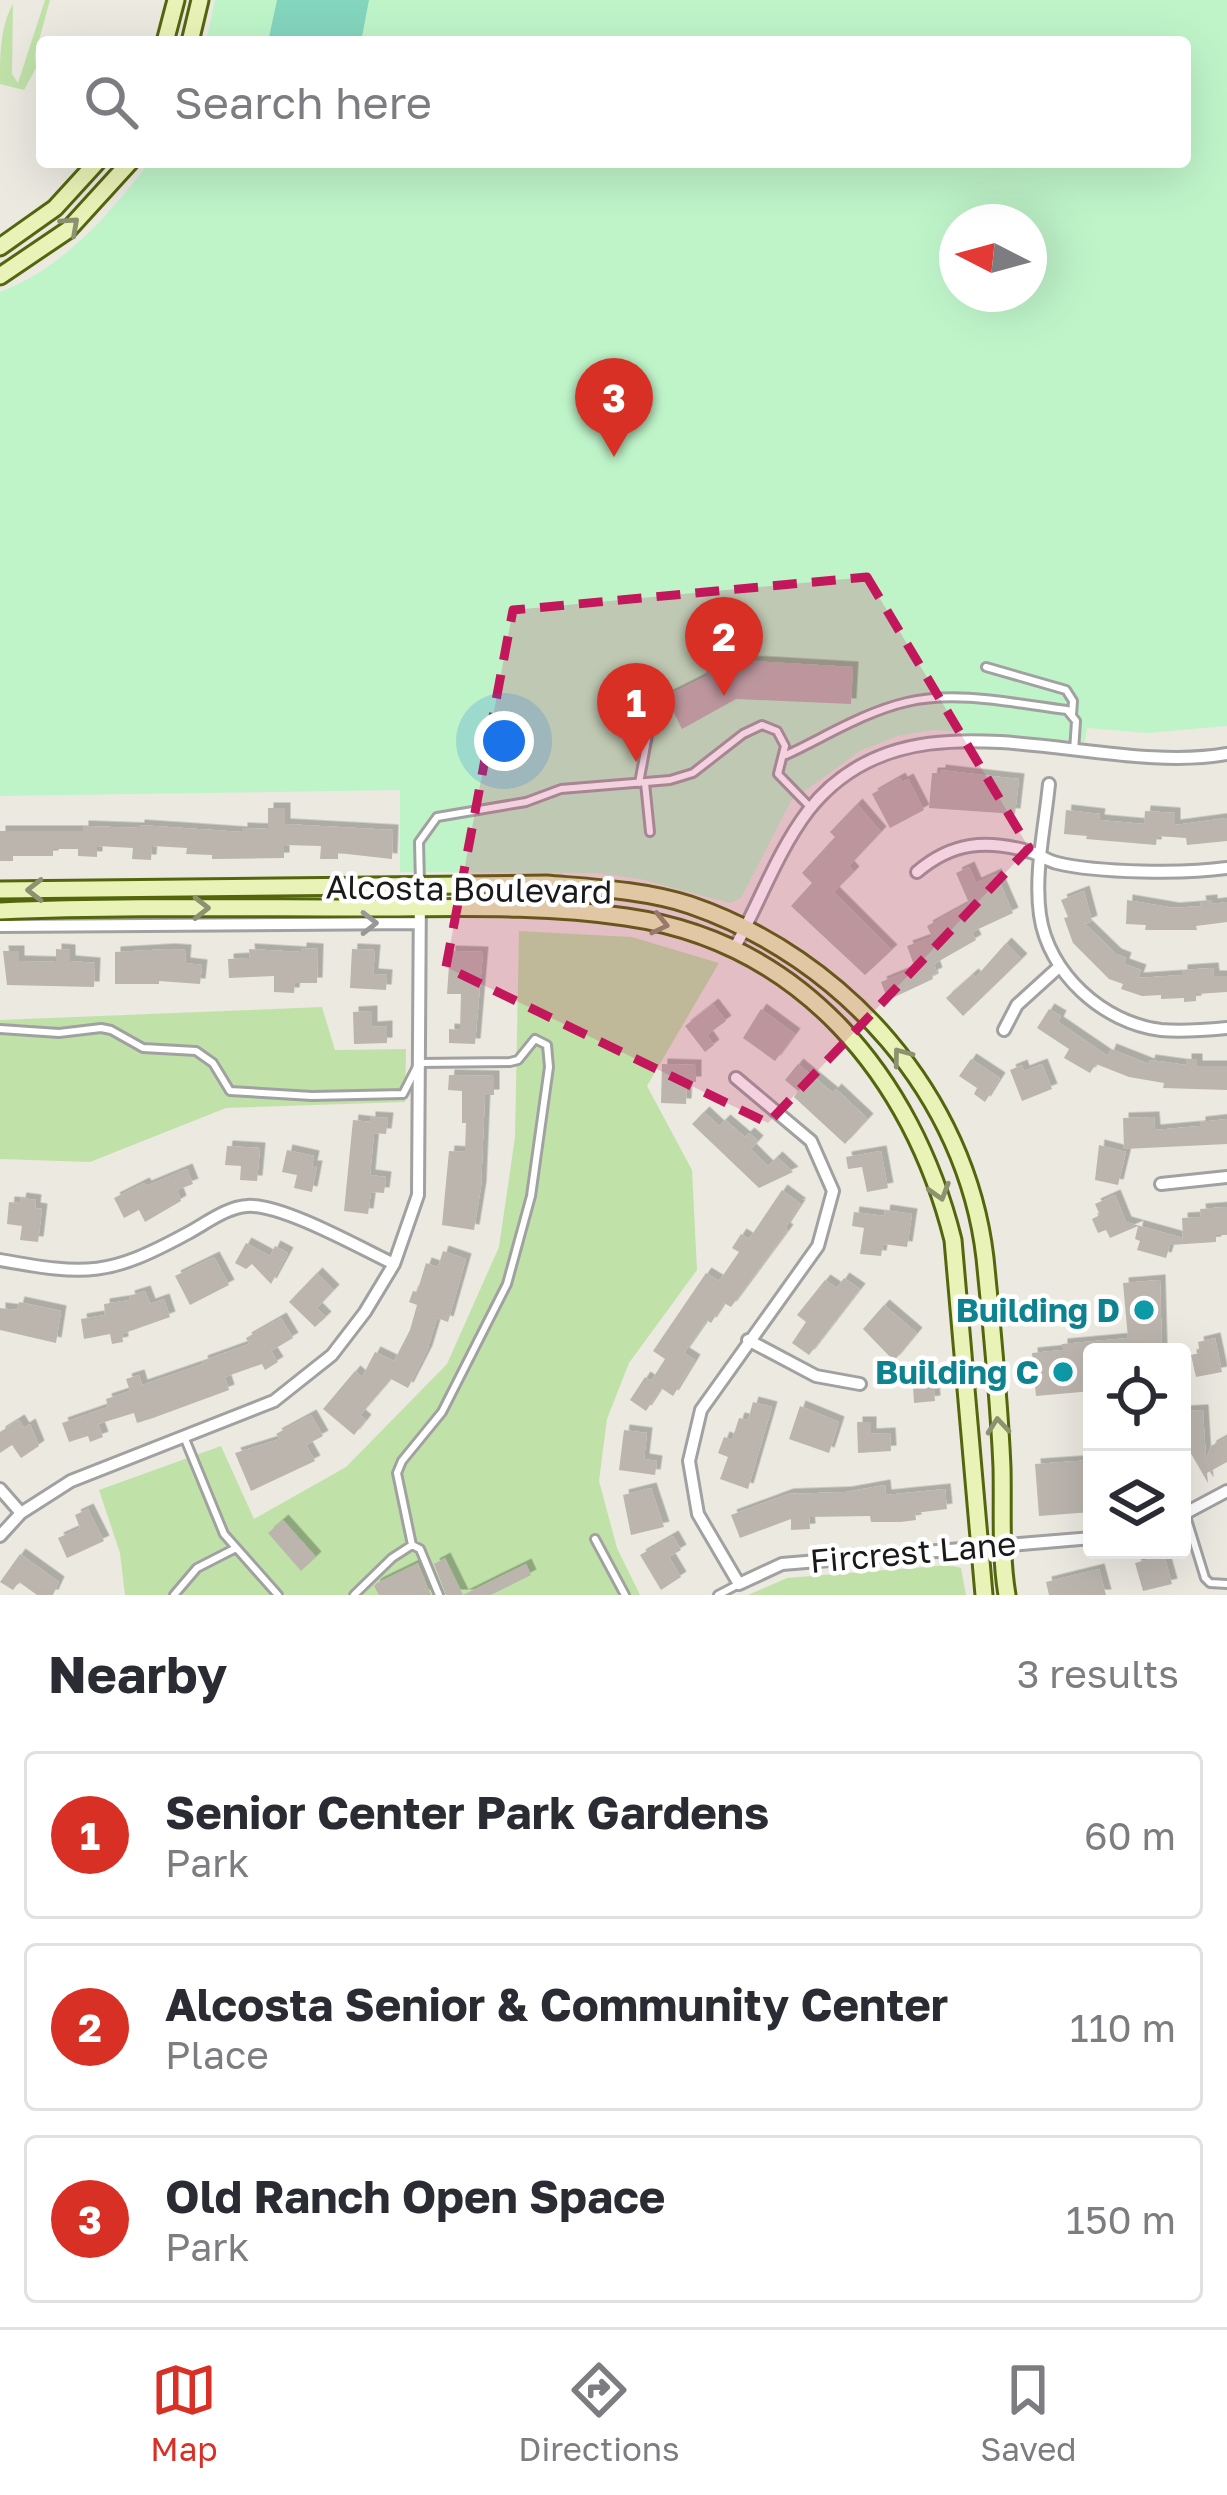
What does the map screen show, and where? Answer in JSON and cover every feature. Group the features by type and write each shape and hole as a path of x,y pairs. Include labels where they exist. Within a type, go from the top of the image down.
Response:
{"main road":[{"path":"167,36 176,0"},
{"path":"191,36 200,0"},
{"path":"0,247 55,208 92,168"},
{"path":"0,276 68,230 125,168"},
{"name":"Alcosta Boulevard","path":"0,890 546,884 628,891 688,904 746,928 802,961 873,1018 925,1089 964,1167 985,1257 1007,1595"},
{"name":"Alcosta Boulevard","path":"0,910 417,916 549,911 627,917 682,929 734,949 784,980 849,1033 897,1097 933,1169 953,1240 984,1595"}],"street":[{"path":"734,949 811,808 847,774 896,750 962,740 1184,758 1227,754"},
{"path":"1049,784 1041,919 1060,966 1083,993 1124,1020 1161,1030 1227,1028"},
{"path":"917,872 941,851 962,845 1029,851 1055,863 1159,872 1227,868"},
{"path":"0,1536 21,1513 71,1481 274,1401 332,1355 365,1312 394,1264 418,1195 420,886"},
{"name":"Alcosta Boulevard","path":"0,926 417,916"},
{"path":"1004,1030 1017,1005 1060,966"},
{"path":"736,1078 812,1141 833,1191 818,1246 701,1410 689,1461 698,1514 739,1583"},
{"path":"1161,1184 1227,1177"},
{"path":"0,1259 97,1271 136,1261 247,1206 292,1218 394,1264"},
{"path":"748,1340 816,1376 860,1384"},
{"path":"0,1490 21,1513"},
{"path":"1191,1510 1227,1491"},
{"name":"Fircrest Lane","path":"739,1583 782,1564 1083,1539"}],"lane":[{"path":"986,667 1059,686 1070,694 1072,715"},
{"path":"811,808 778,774 786,755 908,701 962,698 1067,710 1076,722 1074,751"},
{"path":"650,832 642,783 651,719"},
{"path":"420,886 419,842 437,817 526,802 561,789 642,783 693,772 762,725 777,731 786,755"},
{"path":"0,1029 59,1034 100,1028 143,1048 196,1051 213,1063 236,1093 403,1094 419,1063 510,1062 518,1060 535,1039 547,1045 531,1196 507,1284 442,1412 410,1449 397,1473 412,1545"},
{"path":"988,1311 1021,1306"},
{"path":"185,1439 224,1534 278,1595"},
{"path":"1191,1536 1204,1578 1227,1584"},
{"path":"595,1539 625,1595"},
{"path":"354,1595 412,1545"},
{"path":"412,1545 420,1549 440,1595"},
{"path":"174,1595 196,1568 236,1548"},
{"path":"718,1595 739,1583"}],"highlighted area":[{"path":"867,577 1029,848 768,1123 446,967 513,610"}],"green space":[{"path":"45,0 50,0 40,36 36,36 36,68 24,90 0,84 9,13 13,4 12,74 18,83"},
{"path":"215,0 1227,0 1227,726 1147,733 1087,728 1085,742 932,730 898,736 860,751 791,801 741,898 730,903 640,879 597,873 400,872 400,790 0,796 0,292 65,254 145,168 1191,168 1191,36 207,36"},
{"path":"277,0 369,0 362,36 269,36"},
{"path":"519,931 632,937 719,963 647,1086 692,1170 697,1270 629,1363 607,1419 599,1481 617,1548 640,1595 125,1595 120,1553 99,1490 221,1446 254,1519 346,1467 447,1364 499,1247 515,1137"},
{"path":"322,1007 335,1050 406,1049 405,1102 226,1108 90,1162 0,1159 0,1020"},
{"path":"949,1565 961,1568 966,1595 748,1595 787,1578"}],"building":[{"path":"714,659 853,667 851,704 736,699 682,729 673,711 660,718 652,703 706,676 707,663"},
{"path":"932,773 1019,779 1015,814 929,808"},
{"path":"900,778 902,782 908,779 924,810 890,828 872,794"},
{"path":"857,804 881,832 849,866 854,872 834,892 892,950 865,975 791,906 812,883 802,873 835,837 830,832"},
{"path":"268,808 285,808 285,824 393,830 392,859 338,853 338,859 320,859 321,846 284,845 284,858 212,859 212,855 186,854 187,848 152,846 151,860 132,859 133,848 97,846 97,857 78,856 78,849 53,849 53,856 13,856 13,861 0,861 0,831 139,825 242,832 242,828 268,829"},
{"path":"1066,810 1100,814 1099,820 1144,824 1145,811 1175,813 1175,825 1227,818 1227,841 1187,845 1186,838 1157,836 1156,845 1086,839 1064,834"},
{"path":"969,867 976,883 996,874 1013,913 972,932 976,940 934,964 933,979 888,1000 881,982 915,968 907,946 932,937 927,926 969,903 956,873"},
{"path":"1084,891 1092,921 1085,924 1126,958 1124,964 1141,970 1138,978 1213,968 1214,976 1227,976 1227,992 1196,994 1196,1001 1184,1002 1184,998 1161,999 1161,995 1142,996 1121,989 1123,984 1109,979 1073,943 1061,900"},
{"path":"1127,900 1174,908 1201,906 1200,901 1227,902 1227,922 1196,926 1197,930 1145,930 1146,925 1126,924"},
{"path":"1006,943 1022,959 963,1016 946,998 973,974 976,977"},
{"path":"301,948 318,949 317,983 295,983 294,993 274,992 274,976 229,978 228,959 250,958 249,949 301,952"},
{"path":"56,949 70,950 70,961 95,963 94,987 7,985 3,951 19,951 19,961 56,962"},
{"path":"352,949 375,950 373,974 387,975 386,990 350,988"},
{"path":"186,950 185,963 202,965 200,984 115,984 115,952"},
{"path":"450,951 483,952 475,1044 449,1043 449,1029 460,1030 461,994 447,994"},
{"path":"713,1004 726,1021 707,1035 714,1045 705,1052 685,1026"},
{"path":"761,1009 795,1034 775,1061 743,1038"},
{"path":"1049,1009 1061,1016 1058,1022 1108,1056 1111,1049 1149,1064 1150,1060 1186,1065 1186,1059 1197,1059 1197,1066 1227,1066 1227,1090 1163,1088 1164,1083 1129,1077 1096,1064 1090,1073 1064,1058 1069,1049 1037,1028"},
{"path":"372,1011 372,1027 387,1026 387,1043 354,1044 353,1012"},
{"path":"971,1059 1000,1078 985,1102 974,1094 977,1088 959,1076"},
{"path":"662,1064 696,1065 696,1082 687,1082 686,1104 661,1103"},
{"path":"798,1064 833,1093 836,1089 868,1119 845,1144 794,1097 798,1091 785,1080"},
{"path":"1042,1064 1052,1089 1022,1101 1010,1070"},
{"path":"449,1075 494,1076 494,1095 485,1095 474,1230 442,1225 449,1151 465,1152 462,1091 448,1090"},
{"path":"704,1112 719,1126 725,1120 745,1137 749,1133 758,1141 751,1149 768,1166 777,1157 793,1172 759,1188 692,1124"},
{"path":"370,1117 388,1118 386,1134 374,1133 370,1175 386,1177 384,1193 371,1192 368,1214 344,1211 353,1120 370,1122"},
{"path":"1154,1117 1155,1130 1227,1119 1227,1144 1124,1149 1123,1118"},
{"path":"1099,1145 1126,1152 1118,1185 1095,1180"},
{"path":"227,1146 260,1148 257,1181 240,1180 241,1166 225,1165"},
{"path":"287,1150 314,1156 312,1192 294,1188 297,1175 282,1172"},
{"path":"881,1151 888,1188 867,1192 862,1167 848,1169 846,1157"},
{"path":"187,1169 193,1184 177,1190 181,1201 145,1222 139,1210 124,1218 114,1198"},
{"path":"782,1190 801,1204 795,1205 800,1205 788,1230 731,1307 724,1303 684,1353 695,1360 673,1396 661,1388 646,1411 630,1400 645,1377 651,1381 665,1359 653,1351 706,1273 719,1281 739,1252 732,1248 741,1234 749,1239"},
{"path":"1115,1195 1126,1222 1183,1238 1182,1218 1201,1217 1200,1209 1227,1207 1227,1235 1216,1235 1216,1242 1170,1245 1166,1258 1137,1250 1138,1226 1110,1238 1106,1230 1098,1233 1092,1219 1100,1215 1095,1204"},
{"path":"21,1198 36,1200 35,1208 42,1209 38,1242 20,1240 22,1226 7,1224 9,1202 20,1203"},
{"path":"885,1210 912,1214 907,1247 883,1244 881,1256 860,1254 864,1228 852,1226 854,1212 884,1216"},
{"path":"246,1243 270,1256 275,1246 288,1253 271,1284 252,1264 246,1269 235,1263"},
{"path":"443,1251 466,1259 448,1322 437,1318 408,1388 391,1379 360,1415 366,1420 354,1435 323,1409 355,1371 362,1377 375,1352 394,1361 417,1305 409,1302 413,1291 417,1292 426,1263 438,1267"},
{"path":"214,1257 229,1285 190,1305 175,1276"},
{"path":"317,1273 334,1290 317,1308 326,1317 315,1327 289,1302"},
{"path":"844,1278 860,1289 809,1355 792,1343 806,1322 797,1315 825,1280 837,1288"},
{"path":"1160,1280 1162,1343 1083,1343 1083,1392 1036,1396 1032,1353 1062,1350 1062,1344 1128,1338 1123,1283"},
{"path":"145,1291 150,1304 164,1299 170,1317 122,1334 123,1342 112,1344 110,1334 84,1339 81,1319 105,1315 104,1304 130,1300 129,1296"},
{"path":"19,1302 61,1311 56,1343 0,1330 0,1308 17,1310"},
{"path":"884,1305 917,1333 894,1361 863,1329"},
{"path":"281,1318 293,1338 271,1351 278,1362 265,1370 262,1364 225,1377 229,1390 153,1418 137,1423 134,1413 98,1424 103,1437 90,1442 88,1436 69,1442 62,1423 108,1407 106,1399 130,1391 126,1379 139,1375 142,1385 203,1364 249,1344 246,1338"},
{"path":"1215,1338 1222,1372 1196,1377 1191,1355 1200,1353 1198,1342"},
{"path":"932,1368 935,1401 914,1403 913,1386 900,1387 899,1371"},
{"path":"753,1402 772,1407 748,1489 720,1479 728,1457 718,1453 724,1437 732,1440 739,1418 748,1420"},
{"path":"800,1406 839,1422 829,1453 789,1439"},
{"path":"1203,1410 1206,1460 1211,1446 1227,1437 1227,1462 1207,1473 1208,1483 1191,1454 1191,1411"},
{"path":"311,1415 323,1436 306,1445 315,1461 251,1491 235,1453 280,1439 276,1434"},
{"path":"19,1420 24,1428 30,1424 39,1446 21,1458 12,1445 0,1453 0,1432"},
{"path":"857,1422 871,1422 871,1434 890,1433 891,1451 858,1453"},
{"path":"624,1430 647,1433 644,1459 657,1461 655,1475 619,1470"},
{"path":"1083,1461 1083,1513 1039,1516 1035,1464"},
{"path":"885,1485 886,1495 945,1489 947,1509 915,1513 916,1520 901,1522 871,1522 870,1516 809,1517 810,1529 791,1530 791,1519 740,1538 731,1515 788,1494"},
{"path":"651,1488 664,1527 631,1535 623,1495"},
{"path":"88,1509 104,1541 67,1558 58,1538 80,1528 75,1515"},
{"path":"283,1520 316,1557 301,1571 268,1533"},
{"path":"673,1536 681,1550 669,1557 681,1577 661,1590 640,1555"},
{"path":"20,1554 59,1582 53,1595 37,1595 19,1582 13,1590 0,1582"},
{"path":"445,1558 463,1595 446,1595 434,1564"},
{"path":"1165,1559 1172,1584 1143,1591 1135,1563"},
{"path":"418,1563 431,1595 379,1595 377,1583"},
{"path":"526,1564 531,1575 491,1595 463,1595"},
{"path":"1099,1569 1106,1595 1049,1595 1046,1582"}],"place":[{"name":"Old Ranch Open Space","path":"614,457"},
{"name":"Alcosta Senior & Community Center","path":"724,696"},
{"name":"Senior Center Park Gardens","path":"636,762"},
{"name":"Building D","path":"1144,1310"},
{"name":"Building C","path":"1063,1372"}]}
